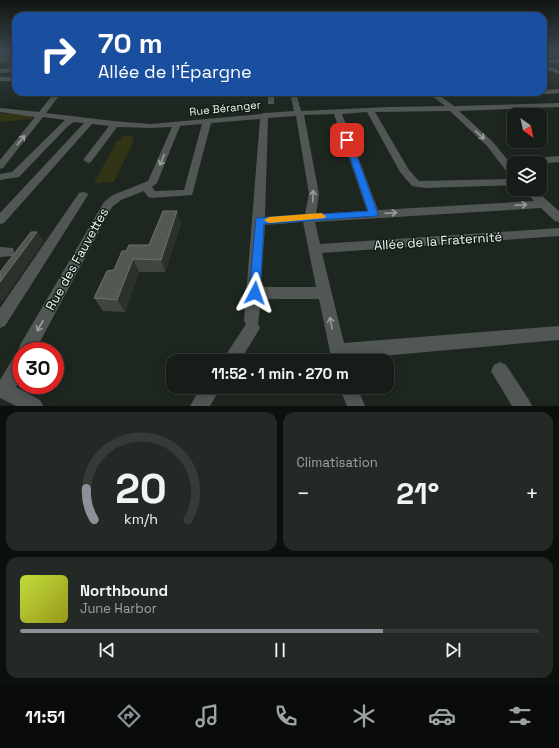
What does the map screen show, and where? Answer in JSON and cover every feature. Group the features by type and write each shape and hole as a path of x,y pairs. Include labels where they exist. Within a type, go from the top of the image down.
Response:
{"street":[{"path":"0,71 12,70"},
{"path":"0,79 12,80"},
{"path":"547,91 559,91"},
{"path":"0,166 56,96"},
{"path":"271,96 271,102"},
{"path":"294,96 298,113 300,115 314,194 309,222 326,293 338,354"},
{"path":"436,96 452,108 507,159"},
{"path":"510,96 524,107"},
{"name":"Rue Béranger","path":"0,110 114,124 151,126 298,113 559,105"},
{"path":"370,110 405,171 416,184 507,182"},
{"path":"337,111 374,214"},
{"path":"234,354 252,324 255,293 264,115"},
{"path":"0,177 15,175 60,129 74,118"},
{"path":"0,220 90,121"},
{"path":"177,124 152,183 147,187 152,194 188,193 207,122"},
{"path":"88,160 114,124"},
{"path":"0,154 10,153"},
{"path":"547,160 559,159"},
{"name":"Rue des Fauvettes","path":"31,342 108,205 115,198 147,187"},
{"path":"0,321 83,195"},
{"path":"535,196 559,218"},
{"path":"259,221 544,204"},
{"name":"Allée de la Fraternité","path":"316,250 559,232"},
{"path":"255,293 326,293"},
{"path":"357,354 559,333"},
{"path":"500,372 523,406"},
{"path":"12,375 2,390 34,406"},
{"path":"199,406 207,394"},
{"path":"351,394 356,406"}],"green space":[{"path":"0,113 34,116 32,119 0,122"},
{"path":"122,136 133,136 131,140 134,140 114,182 94,183 117,141 119,141"}],"building":[{"path":"163,211 177,211 161,260 133,259 117,300 94,298 107,271 114,270 122,251 126,251 129,245 149,245"},
{"path":"31,232 37,232 0,282 0,272"}],"slow traffic":[{"path":"269,220 321,216"}],"route":[{"path":"255,293 259,221 374,214 347,140"}]}
